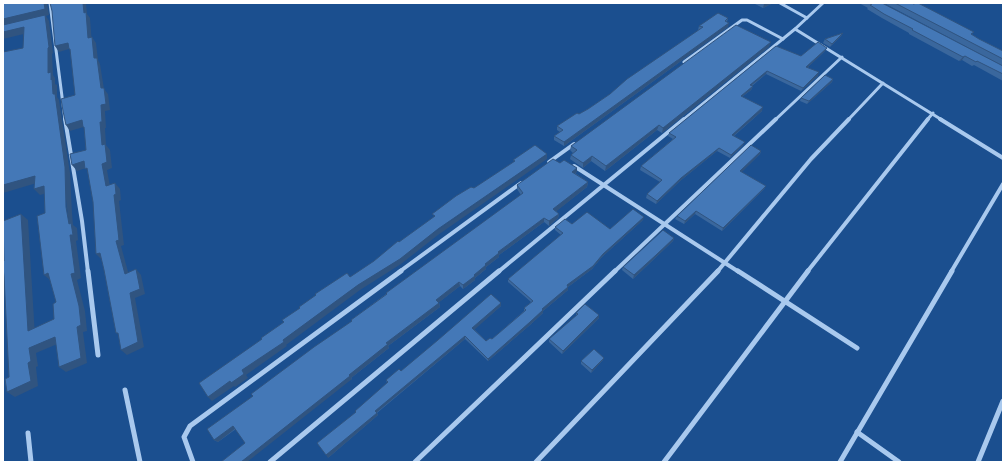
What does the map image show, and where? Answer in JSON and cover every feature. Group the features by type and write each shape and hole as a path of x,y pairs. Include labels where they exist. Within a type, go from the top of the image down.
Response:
{"street":[{"path":"50,3 53,17 64,116 82,221 98,355"},
{"path":"780,3 807,18"},
{"path":"270,462 604,184 783,39 822,3"},
{"path":"46,19 53,17"},
{"path":"682,64 742,20 747,20 783,39"},
{"path":"795,29 933,113 1003,158"},
{"path":"415,462 664,224 842,57"},
{"path":"536,462 726,263 811,159 883,83"},
{"path":"664,462 784,302 933,113"},
{"path":"545,166 576,142"},
{"path":"558,156 564,160"},
{"path":"571,164 857,348"},
{"path":"193,462 184,437 190,426 526,180"},
{"path":"840,462 1003,184"},
{"path":"124,390 140,462"},
{"path":"978,462 1003,402"},
{"path":"857,432 899,462"},
{"path":"28,433 31,462"}],"building":[{"path":"3,3 44,3 45,9 3,19"},
{"path":"50,3 83,3 84,13 86,12 88,38 92,37 94,58 97,58 101,88 104,88 106,104 101,105 102,122 100,122 102,145 105,144 107,162 102,164 106,186 115,183 116,194 114,195 119,240 116,241 125,274 136,269 140,289 130,293 138,342 121,350 118,333 116,333 100,253 96,254 93,202 87,168 85,169 84,161 72,165 70,154 86,150 84,127 82,120 66,125 61,99 75,95 70,49 68,43 55,46"},
{"path":"869,3 882,3 1003,66 1003,74 977,61 976,62 965,56 963,57 912,30 913,29 884,14"},
{"path":"895,3 918,3 974,32 971,34 1003,51 1003,59"},
{"path":"718,13 728,18 725,21 729,23 564,142 554,136 563,130 557,126 577,113 579,114 588,109 610,94 627,79 703,27 699,26"},
{"path":"45,15 49,47 48,73 51,72 53,94 55,94 65,167 66,207 69,224 71,223 73,235 70,235 75,273 71,274 79,306 81,325 77,327 81,358 59,367 55,337 29,348 31,361 28,363 31,381 7,392 5,379 9,377 3,268 3,221 21,214 28,331 54,319 53,304 56,302 48,273 44,275 37,216 45,213 44,186 34,189 35,176 3,185 3,52 23,48 24,27 3,32 3,25"},
{"path":"736,25 771,42 663,128 659,125 606,166 592,156 583,163 571,155 577,150 571,146"},
{"path":"843,33 832,44 825,39"},
{"path":"818,42 827,48 806,67 819,72 803,88 767,71 750,85 753,86 741,96 763,107 732,135 745,142 731,155 719,148 681,178 657,201 647,194 662,180 641,166 676,137 669,133 776,46 801,56"},
{"path":"825,75 833,79 809,101 801,98"},
{"path":"535,145 547,154 438,229 400,259 358,285 283,340 284,342 242,370 244,374 231,383 230,381 208,397 199,383 262,339 261,338 284,322 282,320 300,308 299,307 316,295 315,294 347,273 350,277 374,261 398,241 399,242 435,216 432,214 456,196 471,187 474,188 515,161 513,160"},
{"path":"751,145 761,151 740,171 766,186 723,228 696,211 685,221 677,216"},
{"path":"553,159 560,163 564,160 577,168 572,172 588,182 553,209 559,214 549,221 544,218 498,252 499,253 474,275 475,276 463,285 459,282 436,300 439,303 386,343 388,344 349,375 350,376 241,462 221,462 245,443 233,426 214,440 207,429 253,396 251,394 314,347 352,321 351,320 387,294 386,293 523,193 517,185"},
{"path":"633,209 644,217 603,254 593,266 567,285 568,287 488,359 465,336 375,411 377,413 326,455 317,443 356,412 355,411 388,382 386,380 399,369 401,371 491,294 501,303 472,328 486,341 490,338 492,339 526,310 524,308 533,301 508,279 563,233 555,227 565,219 572,224 587,212 610,229"},
{"path":"663,230 674,238 634,275 623,267"},
{"path":"585,304 599,315 563,351 549,339 578,314 576,313"},
{"path":"594,349 604,358 592,370 581,361"}]}
